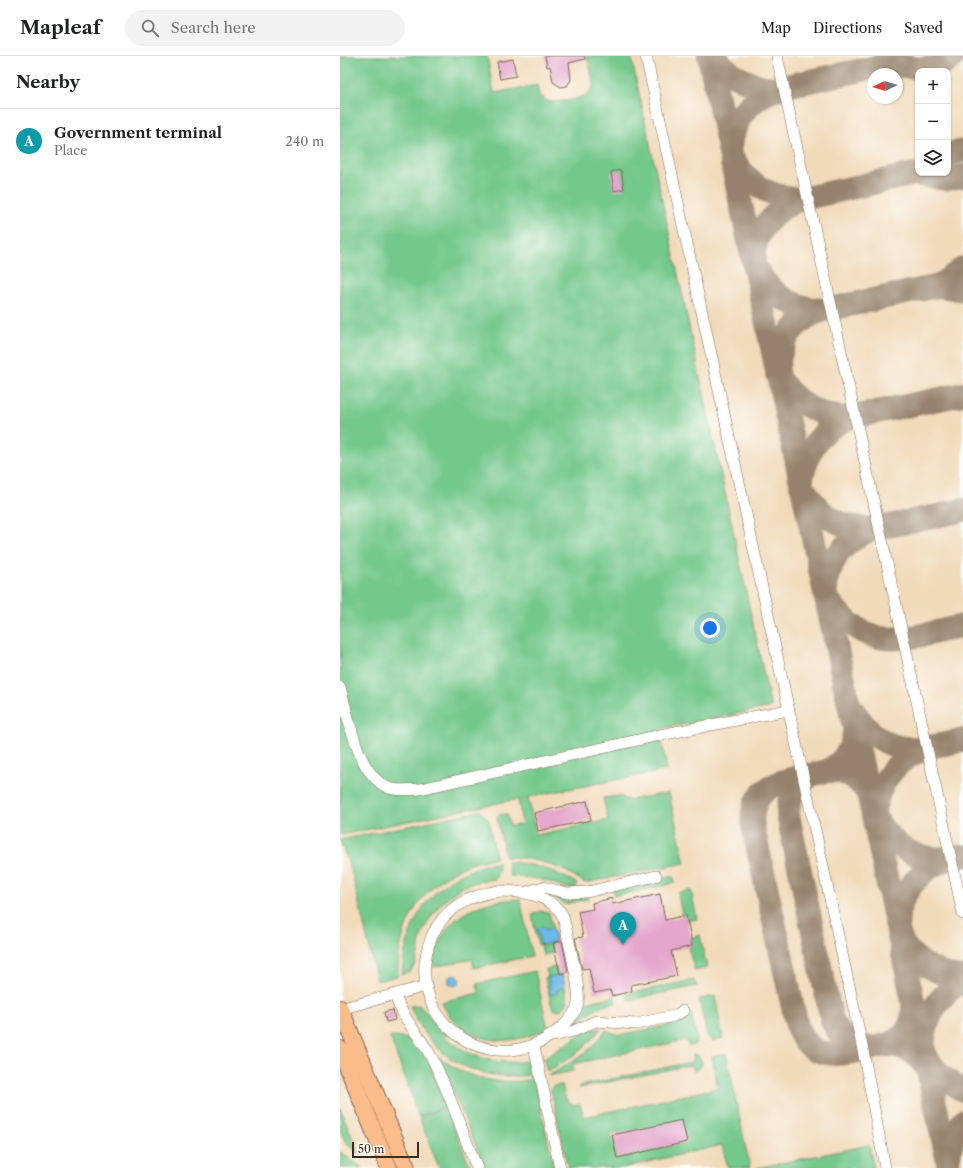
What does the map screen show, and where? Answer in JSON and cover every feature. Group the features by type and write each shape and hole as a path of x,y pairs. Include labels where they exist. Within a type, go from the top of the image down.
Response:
{"highway":[{"path":"340,1008 406,1168"},
{"path":"340,1049 389,1168"}],"lane":[{"path":"646,56 863,1050 885,1168"},
{"path":"777,56 963,914"},
{"path":"340,687 355,738 366,768 384,784 402,790 420,789 660,735 788,710"},
{"path":"523,893 543,887 568,893 587,892 656,876"},
{"path":"499,891 523,893 548,902 563,916 579,992 578,1003 574,1013 565,1024 549,1037 534,1046 510,1051 496,1050 473,1044 461,1038 450,1030 438,1017 429,999 426,986 425,958 428,944 441,920 449,911 473,896 486,892 499,891"},
{"path":"340,1008 426,986"},
{"path":"395,995 399,1009 436,1066 477,1168"},
{"path":"549,1037 574,1032 596,1021 636,1024 674,1016 683,1011"},
{"path":"534,1046 560,1168"}],"green space":[{"path":"340,56 487,56 494,93 537,85 539,95 549,102 576,99 588,94 592,90 592,74 587,56 631,56 771,707 660,729 667,770 528,797 536,835 608,820 603,798 620,796 627,800 669,793 685,863 585,883 557,867 537,861 516,857 505,857 497,818 499,815 507,814 510,826 522,824 518,799 340,835"},
{"path":"480,811 489,821 496,858 474,863 454,872 437,883 423,897 412,914 404,933 399,953 398,976 377,981 352,874 340,840"},
{"path":"498,862 499,869 495,879 485,880 460,889 446,899 433,913 421,937 417,960 413,968 410,972 402,974 410,932 418,915 429,899 442,886 458,876 477,867"},
{"path":"507,862 534,866 559,874 576,883 576,888 568,888 539,879 510,876"},
{"path":"673,876 675,883 614,896 613,890"},
{"path":"691,890 697,919 687,921 682,916 678,893"},
{"path":"546,891 564,899 588,894 589,899 564,904 555,897 544,894"},
{"path":"520,899 532,956 474,968 472,959 433,967 436,950 443,936 451,924 462,915 474,908 489,903"},
{"path":"540,911 549,913 556,942 551,943 553,953 543,955 541,945 538,945 532,915"},
{"path":"700,935 707,968 695,971 688,947 692,946 691,938"},
{"path":"556,967 558,975 562,974 568,1002 565,1007 558,1011 552,1008 545,978 548,977 546,969"},
{"path":"535,971 548,1028 533,1035 518,1039 502,1040 488,1039 474,1035 461,1027 450,1016 441,1002 479,993 477,984"},
{"path":"694,980 697,986 628,1000 627,994"},
{"path":"715,996 723,1038 712,1041 707,1036 699,999"},
{"path":"615,997 616,1003 594,1010 576,1025 573,1024 573,1021 582,1011 585,1002"},
{"path":"419,1005 438,1029 457,1046 478,1057 490,1060 502,1062 527,1061 531,1066 533,1075 493,1075 475,1070 459,1063 444,1053 431,1041 420,1025 410,1006"},
{"path":"691,1013 697,1039 694,1045 689,1046 686,1040 573,1064 573,1071 548,1076 583,1055 594,1045 606,1030 619,1035 675,1024 684,1020"},
{"path":"601,1028 577,1053 547,1071 544,1059 585,1031"},
{"path":"390,1037 409,1040 416,1043 423,1051 445,1106 419,1117"},
{"path":"726,1053 750,1168 728,1168 722,1145 622,1168 568,1168 551,1089 553,1086 562,1085 566,1099 573,1105 580,1104 584,1117 718,1088 712,1056"},
{"path":"693,1054 698,1055 702,1062 700,1068 694,1071 692,1065 580,1088 579,1086 691,1062"},
{"path":"439,1057 462,1071 484,1079 495,1081 520,1081 534,1079 554,1168 485,1168"},
{"path":"340,1107 359,1154 348,1144 342,1135 340,1124"},
{"path":"445,1107 471,1168 439,1168 419,1117"},
{"path":"869,1145 874,1168 757,1168"},
{"path":"340,1152 363,1168 340,1168"}],"water":[{"path":"543,926 544,929 553,929 556,942 541,945 537,928"},
{"path":"454,974 458,976 460,980 458,984 454,986 450,984 448,980 450,976"},
{"path":"562,974 565,987 557,990 557,993 551,995 548,977"}],"building":[{"path":"545,56 585,56 585,59 569,63 571,80 567,86 561,87 553,82 550,66 547,67"},
{"path":"513,59 516,76 500,79 497,62"},
{"path":"621,170 624,189 614,191 611,172"},
{"path":"587,801 591,820 538,831 534,813"},
{"path":"660,894 665,920 686,915 691,938 692,946 671,951 677,976 631,985 632,991 612,996 610,990 594,993 589,968 582,969 575,938 583,937 578,912 593,909 592,903 612,898 613,904"},
{"path":"562,941 568,972 560,974 553,943"},
{"path":"393,1010 395,1020 386,1022 384,1012"},
{"path":"682,1120 687,1142 617,1158 612,1135"}],"taxiway":[{"path":"709,56 949,1168"},
{"path":"714,56 727,70 742,80 759,86 777,88 890,64 922,69 933,68 942,65 954,56"},
{"path":"784,87 758,98 745,110 736,125 730,144 731,157 742,172 749,179 764,189 782,196 801,199 914,174 946,179 963,176"},
{"path":"951,153 963,151"},
{"path":"801,199 791,203 774,215 767,223 756,241 754,252 754,265 761,276 774,291 788,301 806,308 825,310 938,286 963,290"},
{"path":"939,286 963,268"},
{"path":"825,310 809,316 796,326 786,340 780,356 777,374 781,382 793,396 807,406 830,416 848,418 963,394"},
{"path":"848,418 838,423 821,436 810,453 803,474 801,485 815,504 824,513 845,525 878,528 963,510"},
{"path":"872,529 861,534 844,547 833,563 829,573 825,596 840,615 856,628 871,635 887,638 904,638 963,626"},
{"path":"852,709 864,725 876,736 888,743 900,747 929,747 963,740"},
{"path":"854,729 854,736 847,753 839,763 828,771 841,772 857,780 869,796"},
{"path":"927,748 906,758 890,773 879,792 873,815 891,838 910,852 934,858 963,856"},
{"path":"828,771 788,780 776,784 765,791 757,800 753,811 753,827 797,1026 803,1039 812,1048 822,1052 834,1054 859,1051 885,1045"},
{"path":"812,775 797,786 791,796 788,815 832,1021 839,1032 848,1040 873,1048"},
{"path":"949,859 929,869 912,885 900,906 898,929 901,939 906,947 923,963 943,974 963,978"},
{"path":"963,981 956,985 938,1002 930,1016 924,1039 924,1051 930,1063 945,1079 963,1090"},
{"path":"913,1005 912,1019 906,1031 898,1039 885,1045 898,1046 910,1051 920,1060 928,1071"},
{"path":"948,1161 952,1142 963,1121"}],"place":[{"name":"Government terminal","path":"623,945"}]}
